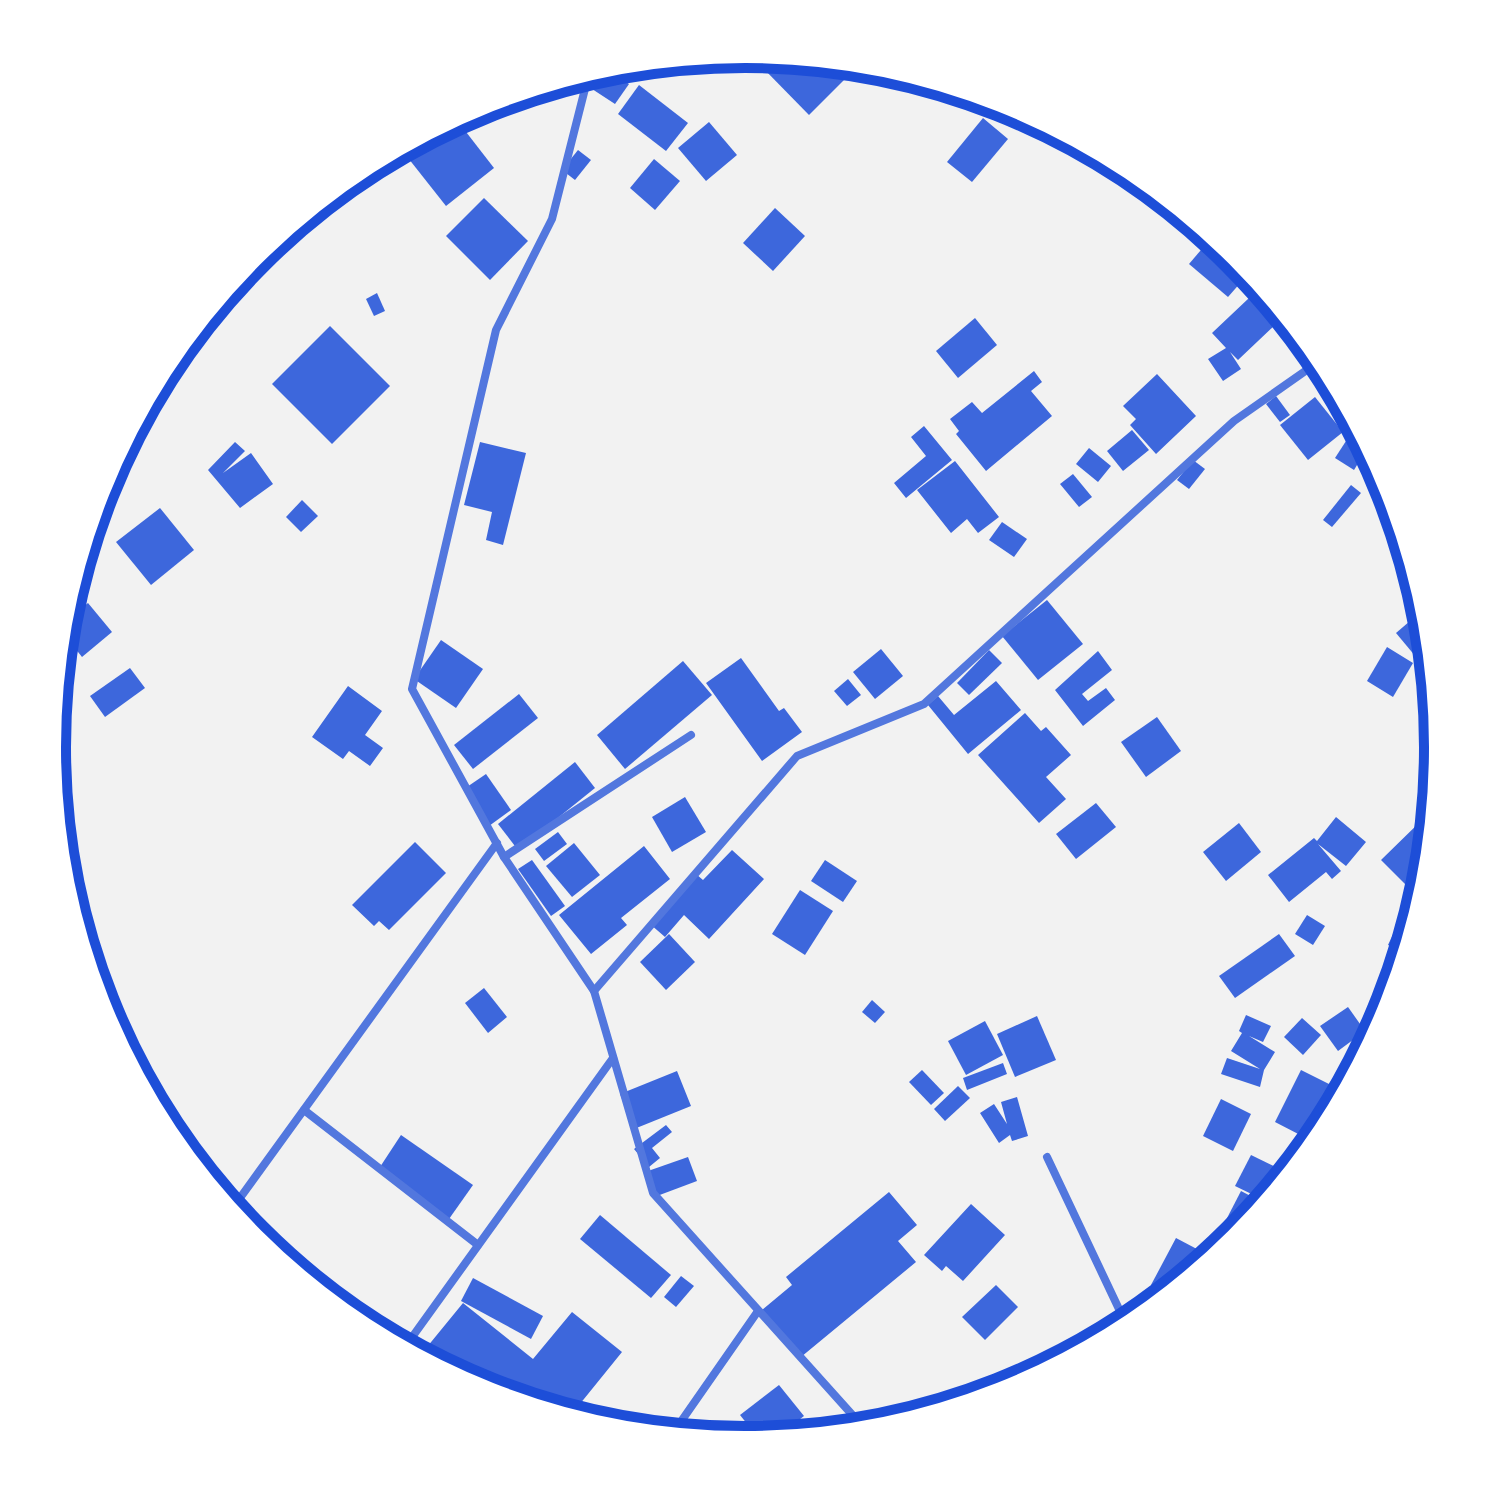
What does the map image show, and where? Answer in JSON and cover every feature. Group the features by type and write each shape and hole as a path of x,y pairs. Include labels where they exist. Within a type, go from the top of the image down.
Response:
{"street":[{"path":"585,87 552,219 496,330 412,689 504,857 594,991 653,1193 854,1417"},
{"path":"594,991 797,756 924,704 1234,421 1309,368"},
{"path":"504,857 691,735"},
{"path":"239,1199 497,843"},
{"path":"411,1338 613,1058"},
{"path":"304,1110 478,1245"},
{"path":"1047,1157 1121,1313"},
{"path":"680,1423 758,1311"}],"building":[{"path":"763,68 838,74 844,80 809,115"},
{"path":"622,79 629,84 615,104 589,87"},
{"path":"639,85 688,123 666,151 618,114"},
{"path":"983,118 1008,139 972,182 947,162"},
{"path":"709,122 737,155 706,181 678,148"},
{"path":"464,129 494,168 446,206 408,158"},
{"path":"578,150 591,160 575,180 562,170"},
{"path":"654,159 680,181 655,210 630,188"},
{"path":"484,198 528,241 490,280 446,236"},
{"path":"775,208 805,236 773,271 743,243"},
{"path":"1204,246 1241,283 1228,297 1189,264"},
{"path":"377,293 385,311 374,316 366,299"},
{"path":"1249,298 1275,325 1238,360 1230,352 1241,369 1223,381 1208,359 1226,348 1212,333"},
{"path":"975,318 997,345 958,378 936,351"},
{"path":"330,326 390,386 332,444 272,384"},
{"path":"1034,371 1042,382 1031,391 1052,416 986,471 956,434 959,431 950,419 972,402 982,413"},
{"path":"1157,374 1196,416 1156,454 1130,425 1136,419 1123,406"},
{"path":"1276,396 1290,415 1280,422 1266,404"},
{"path":"1315,397 1343,432 1308,460 1280,425"},
{"path":"924,426 952,460 906,498 894,483 926,456 911,437"},
{"path":"1132,430 1149,450 1123,471 1107,451"},
{"path":"1346,441 1355,446 1361,459 1354,470 1335,458"},
{"path":"235,442 245,451 223,473 251,453 273,484 240,508 208,470"},
{"path":"480,442 526,453 503,545 486,540 492,512 464,505"},
{"path":"1089,448 1111,466 1098,482 1076,464"},
{"path":"1193,460 1205,469 1189,489 1177,480"},
{"path":"955,461 999,517 978,533 967,519 951,533 917,490"},
{"path":"1073,474 1092,497 1079,507 1060,484"},
{"path":"1351,485 1361,493 1332,527 1323,520"},
{"path":"302,500 318,516 301,532 286,517"},
{"path":"160,508 194,550 151,585 116,542"},
{"path":"1002,522 1027,539 1014,557 989,540"},
{"path":"1047,600 1083,644 1038,680 1002,636"},
{"path":"88,603 112,632 82,657 74,647 80,609"},
{"path":"1413,619 1419,655 1416,657 1396,633"},
{"path":"441,640 483,669 456,708 414,679"},
{"path":"1387,647 1413,663 1393,697 1367,681"},
{"path":"881,649 903,676 875,699 853,672"},
{"path":"989,650 1002,663 969,695 957,683"},
{"path":"1098,651 1112,670 1082,694 1088,701 1106,688 1115,700 1083,726 1055,690"},
{"path":"741,658 779,711 784,708 802,732 762,761 706,683"},
{"path":"683,661 712,695 625,769 597,735"},
{"path":"130,668 145,688 105,717 90,696"},
{"path":"848,679 861,695 847,706 834,691"},
{"path":"996,681 1021,710 968,754 928,705 938,696 954,715"},
{"path":"348,686 382,711 365,735 383,748 370,766 349,751 343,759 312,737"},
{"path":"519,694 538,718 473,769 454,745"},
{"path":"1025,713 1041,731 1046,727 1071,755 1046,777 1066,799 1039,823 978,755"},
{"path":"1157,717 1181,751 1146,777 1121,742"},
{"path":"575,762 595,788 518,850 498,824"},
{"path":"486,774 511,810 489,826 464,789"},
{"path":"685,797 706,832 672,852 652,817"},
{"path":"1096,803 1116,827 1076,859 1056,834"},
{"path":"1336,817 1366,842 1346,866 1318,844 1341,871 1332,879 1326,872 1289,902 1268,875 1314,838 1317,841"},
{"path":"1421,821 1410,889 1381,860"},
{"path":"1239,823 1261,852 1226,881 1203,852"},
{"path":"558,832 567,844 544,861 535,849"},
{"path":"415,842 446,873 389,930 379,921 374,926 352,905"},
{"path":"574,843 600,875 572,897 546,866"},
{"path":"644,846 670,879 621,918 627,925 591,954 559,915"},
{"path":"732,850 764,879 709,939 684,915 665,937 650,924 696,874 703,880"},
{"path":"532,860 565,906 551,916 518,869"},
{"path":"825,860 857,881 843,902 811,881"},
{"path":"800,890 833,911 805,955 772,934"},
{"path":"1406,906 1394,948 1388,945"},
{"path":"1307,915 1325,926 1313,945 1295,934"},
{"path":"669,934 695,962 666,990 640,962"},
{"path":"1279,934 1295,956 1235,998 1219,976"},
{"path":"484,988 507,1017 488,1033 465,1003"},
{"path":"872,1000 885,1012 875,1023 862,1012"},
{"path":"1348,1007 1363,1029 1338,1051 1320,1026"},
{"path":"1246,1015 1271,1026 1263,1042 1249,1036 1275,1052 1264,1070 1260,1087 1221,1074 1227,1058 1260,1069 1231,1051 1242,1033 1239,1031"},
{"path":"1037,1016 1056,1060 1015,1077 997,1034"},
{"path":"1302,1018 1321,1035 1303,1055 1284,1037"},
{"path":"985,1021 1003,1055 966,1075 948,1041"},
{"path":"1003,1063 1007,1074 967,1090 963,1078"},
{"path":"922,1070 944,1093 931,1105 909,1082"},
{"path":"1301,1070 1333,1086 1302,1136 1275,1122"},
{"path":"677,1071 691,1106 634,1129 620,1094"},
{"path":"958,1086 970,1098 945,1121 934,1109"},
{"path":"1017,1097 1028,1136 1012,1141 1010,1135 999,1143 980,1113 994,1104 1007,1124 1001,1102"},
{"path":"1221,1099 1251,1114 1233,1151 1203,1136"},
{"path":"666,1125 672,1132 652,1148 660,1158 649,1167 634,1149"},
{"path":"401,1135 473,1185 449,1219 378,1170"},
{"path":"1251,1155 1279,1168 1255,1196 1235,1186"},
{"path":"688,1157 697,1181 657,1196 648,1171"},
{"path":"1241,1191 1254,1198 1229,1224 1225,1222"},
{"path":"889,1192 917,1225 898,1241 916,1262 801,1357 762,1310 792,1285 786,1277"},
{"path":"971,1204 1005,1235 963,1281 946,1266 942,1271 924,1255"},
{"path":"600,1215 671,1275 651,1298 580,1239"},
{"path":"1176,1238 1201,1251 1157,1288 1151,1285"},
{"path":"681,1276 694,1286 676,1307 664,1297"},
{"path":"473,1278 543,1316 531,1339 461,1301"},
{"path":"996,1285 1018,1307 985,1340 962,1317"},
{"path":"463,1303 533,1359 572,1312 622,1352 579,1405 485,1375 427,1347"},
{"path":"779,1385 804,1416 793,1425 749,1426 740,1415"}]}
